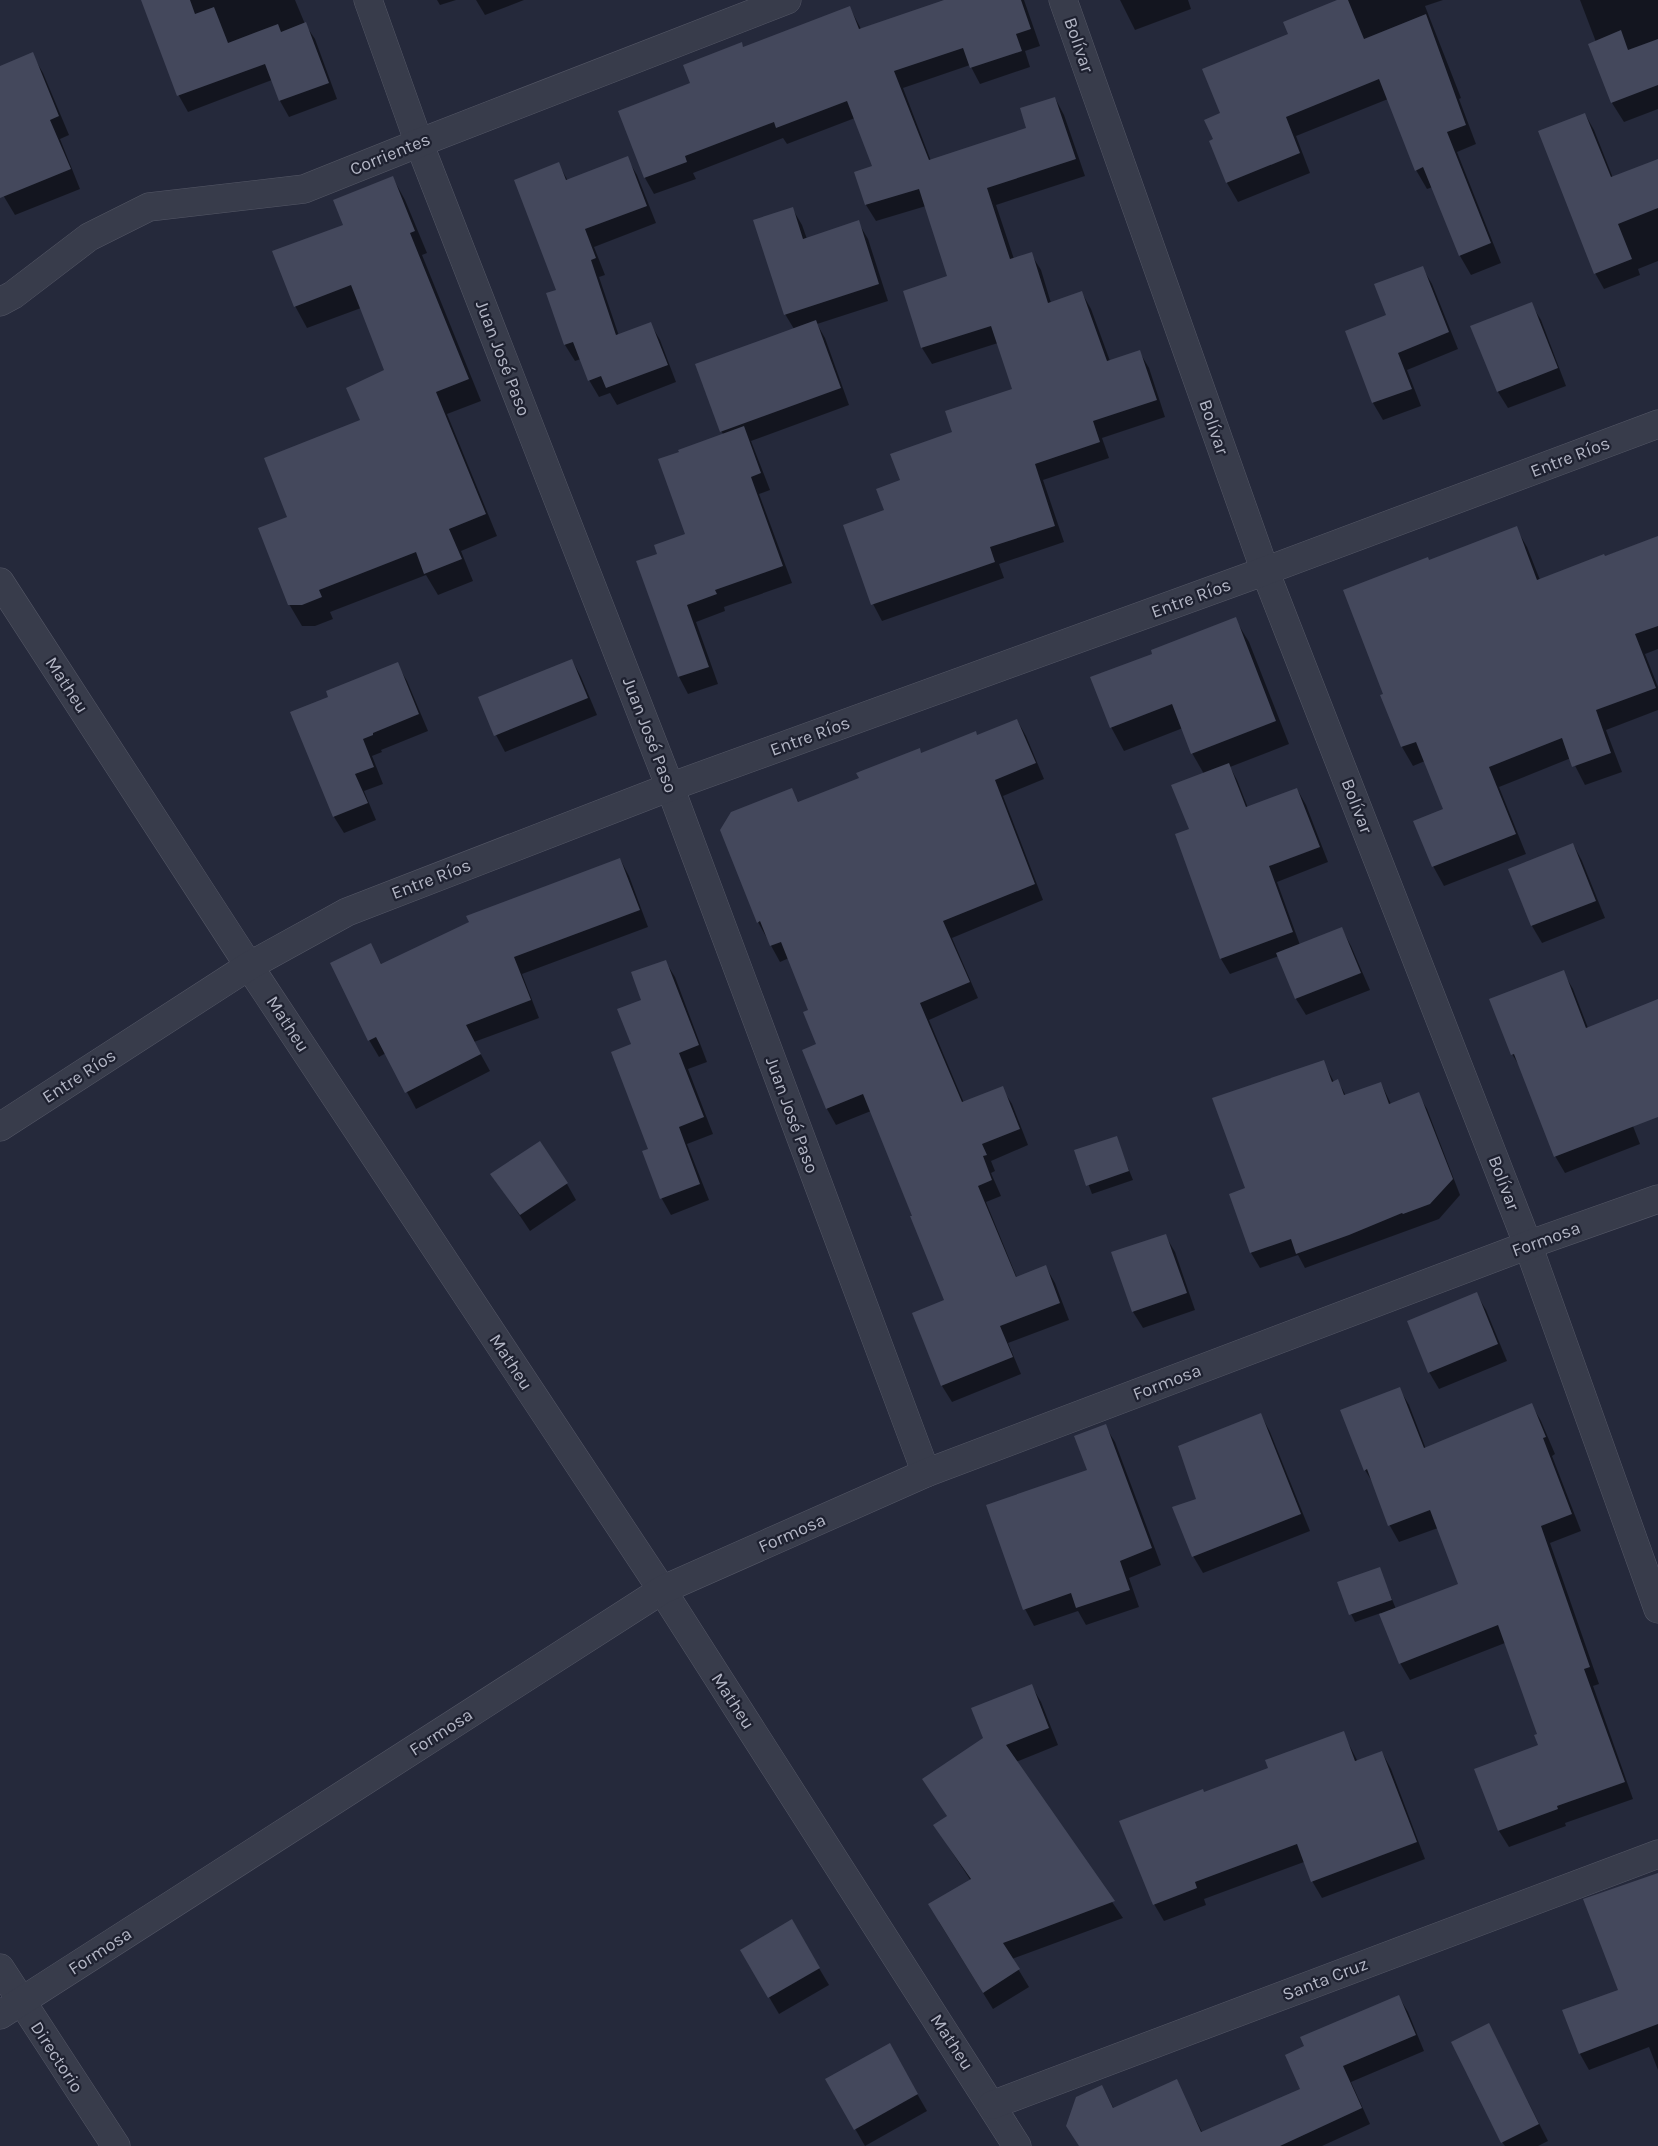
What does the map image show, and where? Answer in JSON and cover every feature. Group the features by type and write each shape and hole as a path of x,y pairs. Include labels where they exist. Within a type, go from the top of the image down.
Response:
{"street":[{"name":"Juan José Paso","path":"368,0 419,142 670,787 926,1473"},
{"name":"Corrientes","path":"0,302 13,295 89,237 149,207 304,189 419,142 787,0"},
{"name":"Bolívar","path":"1063,0 1265,571 1528,1245 1658,1609"},
{"name":"Entre Ríos","path":"0,1127 249,966 347,912 670,787 1265,571 1658,424"},
{"name":"Matheu","path":"0,582 249,966 662,1590 1017,2146"},
{"name":"Formosa","path":"10,2008 662,1590 926,1473 1528,1245 1658,1199"},
{"name":"Santa Cruz","path":"992,2105 1658,1854"},
{"name":"Directorio","path":"0,1968 10,2008 116,2146"}],"building":[{"path":"141,0 190,0 195,14 214,7 228,43 278,24 281,32 306,22 329,83 279,101 265,64 177,96"},
{"path":"944,0 1021,0 1031,29 1016,34 1022,51 970,68 963,48 894,71 929,160 1026,128 1020,108 1055,97 1076,159 987,188 1010,259 1032,252 1048,303 1082,291 1107,361 1140,350 1157,400 1093,421 1100,442 1035,464 1055,526 990,547 995,562 871,605 843,525 884,510 876,489 900,480 890,454 952,432 945,411 1012,389 991,326 921,348 903,291 947,276 919,189 865,205 854,172 872,166 847,101 776,128 774,122 685,156 687,162 644,178 618,111 690,83 683,65 742,42 743,47 850,6 859,29"},
{"path":"1337,0 1348,0 1364,39 1426,14 1466,125 1447,132 1491,243 1459,256 1423,167 1415,171 1379,79 1286,117 1300,153 1226,183 1209,141 1213,139 1204,120 1220,113 1202,69 1288,34 1283,22"},
{"path":"1621,30 1628,50 1658,39 1658,85 1611,103 1588,44"},
{"path":"33,52 59,116 50,120 71,169 0,198 0,66"},
{"path":"1585,113 1611,177 1658,159 1658,208 1618,224 1632,259 1594,274 1538,131"},
{"path":"628,156 647,206 585,229 596,258 591,260 616,335 651,322 668,365 606,388 601,376 588,381 573,342 564,345 546,293 556,290 514,180 559,162 566,180"},
{"path":"393,176 415,231 410,233 469,379 436,392 486,514 449,529 462,559 424,574 416,552 319,590 322,597 302,605 288,605 258,528 287,517 264,458 360,420 346,388 384,370 351,285 294,307 272,251 343,225 333,200"},
{"path":"793,207 803,239 859,220 879,284 784,315 753,220"},
{"path":"1423,266 1449,332 1398,353 1412,389 1372,403 1345,331 1386,315 1374,284"},
{"path":"1532,302 1558,368 1497,392 1470,326"},
{"path":"816,320 841,388 720,432 695,364"},
{"path":"744,426 761,473 751,477 783,566 715,590 717,594 687,605 709,667 678,677 636,561 657,554 654,545 685,534 658,459"},
{"path":"1517,526 1537,580 1604,554 1605,556 1658,536 1658,626 1635,634 1656,688 1596,710 1611,753 1572,767 1562,738 1489,767 1516,834 1432,867 1413,821 1443,809 1416,742 1401,747 1380,695 1383,694 1343,590 1428,557 1429,560"},
{"path":"1236,617 1276,721 1191,754 1172,704 1110,728 1090,677 1152,654 1151,650"},
{"path":"572,659 588,698 494,736 478,697"},
{"path":"398,662 419,714 363,739 374,767 355,774 368,803 333,817 290,712 328,697 326,691"},
{"path":"1017,719 1036,763 995,780 1035,884 943,921 970,982 920,1003 962,1102 1003,1086 1020,1129 982,1144 987,1155 983,1156 992,1180 978,1186 1016,1277 1046,1265 1060,1303 1000,1326 1013,1357 941,1386 912,1313 944,1300 910,1216 912,1216 863,1094 826,1109 802,1050 816,1044 803,1012 808,1010 781,942 770,946 760,921 757,923 720,830 731,812 792,788 798,802 859,778 856,773 920,748 921,753 976,731 977,735"},
{"path":"1229,763 1246,807 1297,788 1320,847 1269,866 1293,932 1220,959 1175,834 1189,829 1171,785"},
{"path":"1573,843 1596,901 1531,926 1508,869"},
{"path":"620,858 640,910 514,957 531,1000 466,1025 481,1054 405,1093 376,1037 368,1041 330,963 371,943 381,964 469,922 466,916"},
{"path":"1342,927 1361,973 1295,999 1276,953"},
{"path":"666,960 699,1045 679,1053 704,1117 679,1127 700,1184 660,1199 642,1151 648,1149 611,1052 631,1044 617,1009 641,1000 631,972"},
{"path":"1564,970 1586,1028 1658,999 1658,1117 1554,1157 1514,1054 1511,1055 1489,999"},
{"path":"1324,1060 1332,1082 1338,1079 1344,1095 1381,1082 1389,1104 1419,1092 1453,1179 1430,1204 1402,1213 1349,1235 1296,1254 1291,1239 1250,1253 1229,1194 1245,1188 1212,1098"},
{"path":"1117,1136 1129,1171 1086,1186 1074,1150"},
{"path":"540,1141 568,1183 520,1215 490,1174"},
{"path":"1166,1234 1187,1293 1132,1312 1111,1252"},
{"path":"1477,1292 1498,1344 1428,1373 1407,1321"},
{"path":"1400,1387 1424,1448 1532,1403 1546,1437 1543,1438 1572,1514 1541,1526 1590,1667 1584,1669 1625,1782 1557,1806 1558,1809 1498,1831 1474,1769 1538,1745 1534,1735 1537,1734 1498,1625 1399,1664 1379,1614 1458,1584 1430,1510 1388,1526 1367,1469 1364,1471 1340,1410"},
{"path":"1261,1413 1301,1514 1192,1557 1172,1507 1196,1499 1178,1446"},
{"path":"1106,1424 1152,1548 1120,1561 1130,1590 1076,1608 1071,1593 1023,1610 986,1505 1087,1470 1074,1436"},
{"path":"1380,1567 1392,1600 1349,1615 1337,1582"},
{"path":"1032,1684 1049,1728 1006,1745 1115,1901 1003,1943 1020,1969 983,1993 928,1904 971,1879 933,1825 947,1816 922,1779 983,1738 971,1708"},
{"path":"1344,1731 1355,1761 1382,1751 1417,1842 1311,1882 1297,1844 1195,1882 1197,1888 1153,1905 1119,1821 1203,1789 1204,1792 1268,1768 1265,1760"},
{"path":"1658,1873 1658,2024 1579,2054 1562,2010 1618,1990 1583,1899"},
{"path":"792,1919 820,1968 768,1998 740,1950"},
{"path":"1399,1995 1416,2035 1343,2066 1362,2108 1280,2146 1079,2146 1066,2126 1076,2097 1102,2085 1113,2108 1177,2079 1201,2132 1300,2089 1285,2055 1304,2046 1300,2037"},
{"path":"1489,2023 1539,2124 1501,2143 1451,2042"},
{"path":"890,2043 918,2094 854,2130 825,2079"}]}
